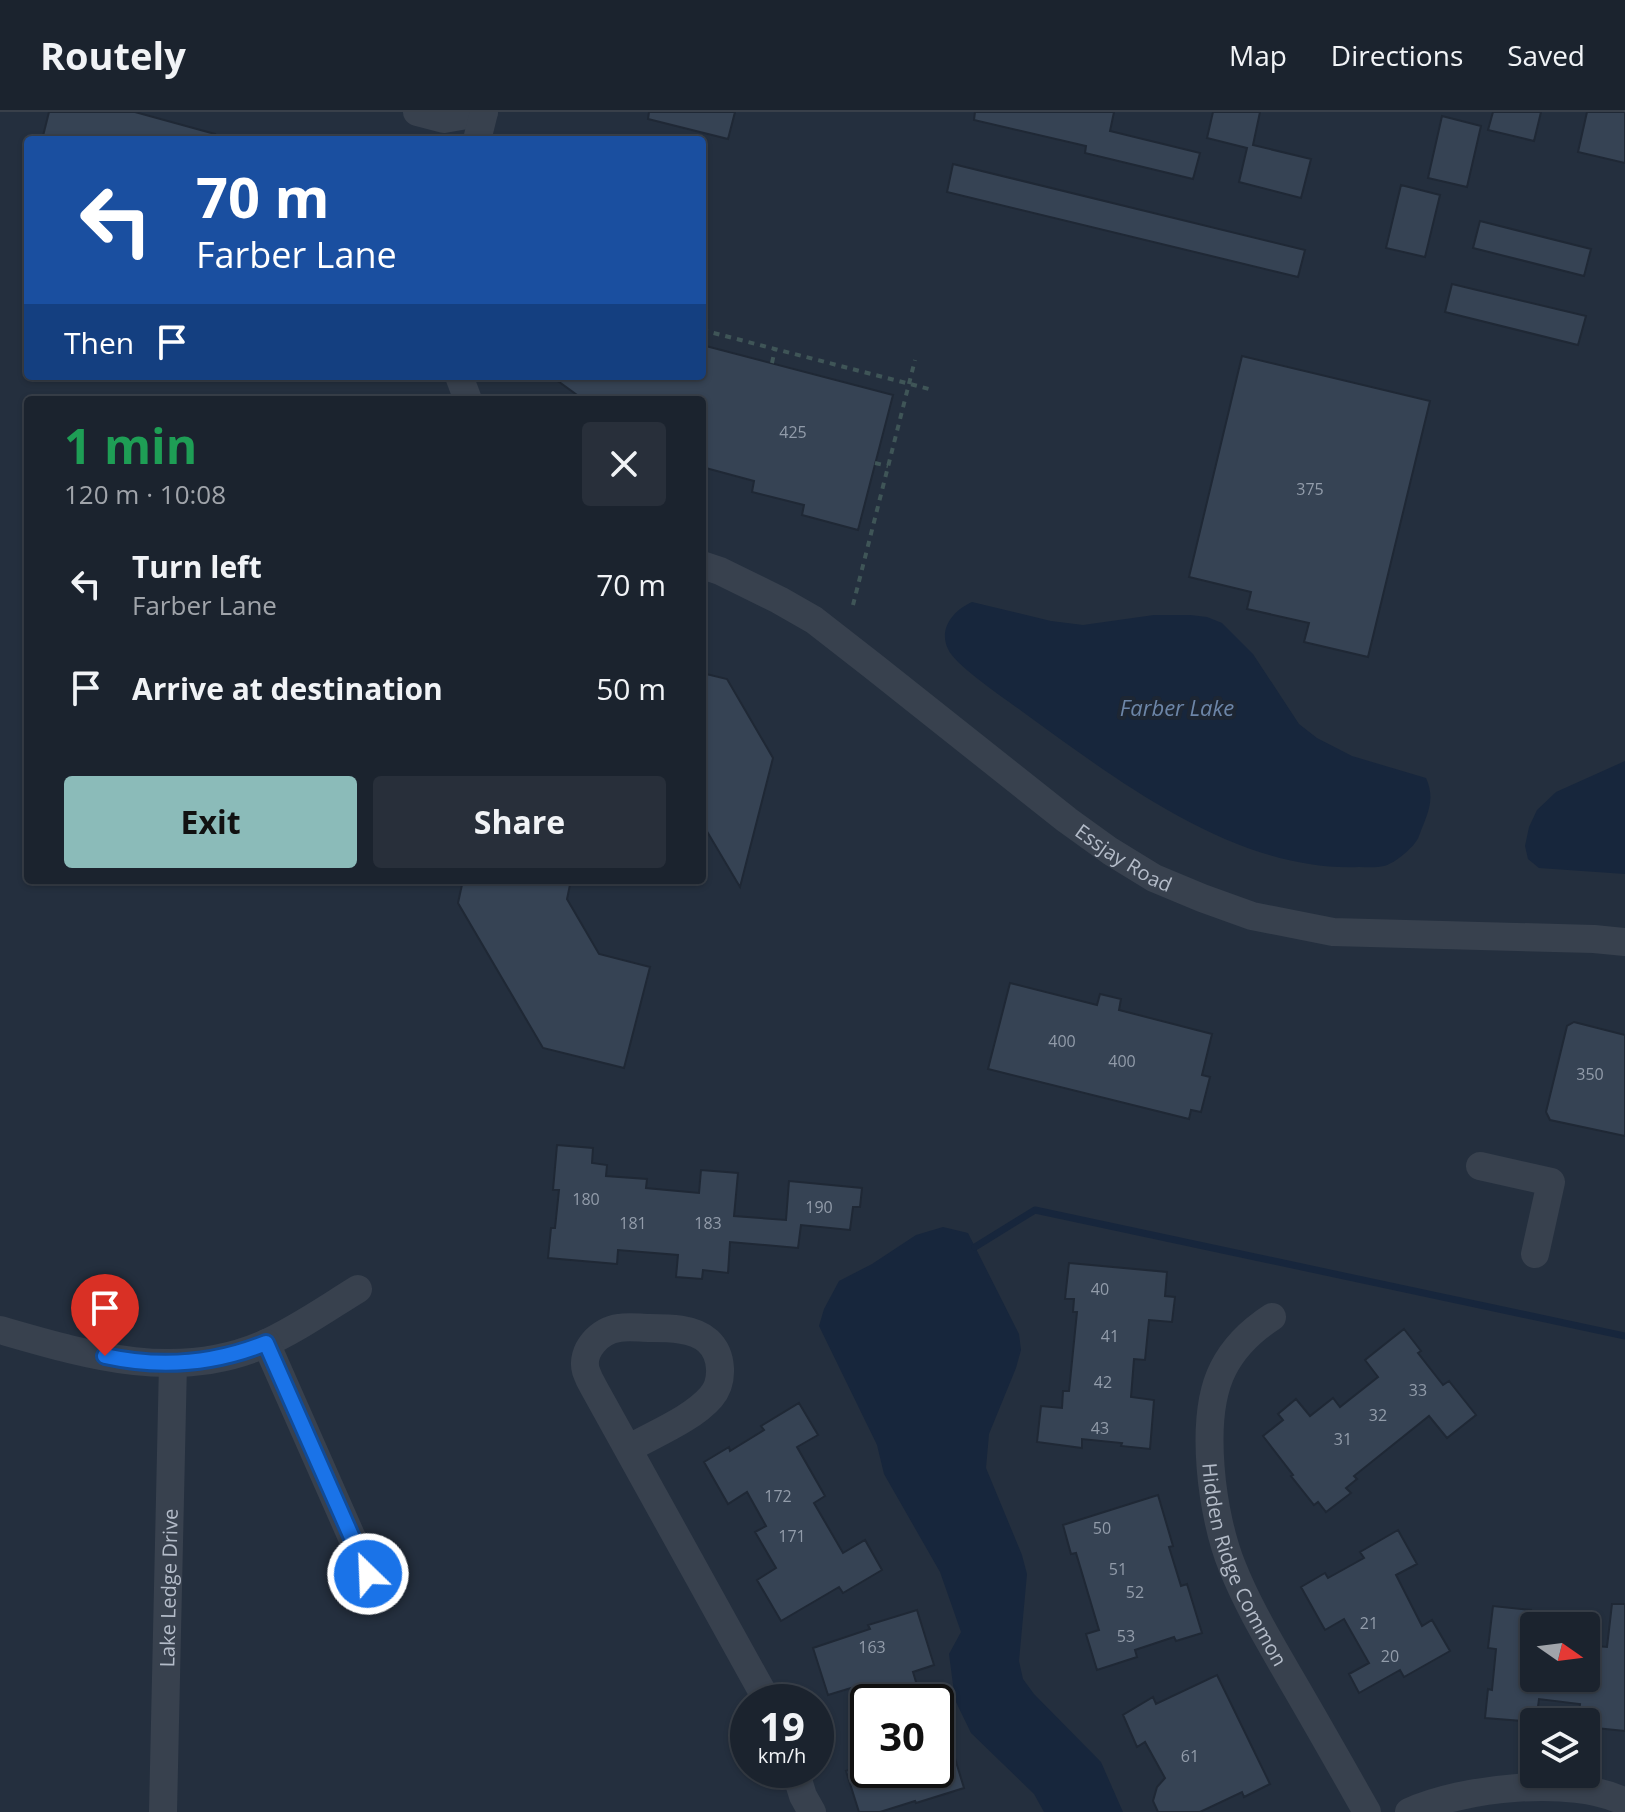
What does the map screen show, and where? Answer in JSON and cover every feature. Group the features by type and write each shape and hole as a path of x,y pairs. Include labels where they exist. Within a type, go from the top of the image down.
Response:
{"street":[{"path":"417,112 444,119 484,112 478,136"},
{"name":"Essjay Road","path":"706,566 814,620 1110,851 1154,878 1202,898 1252,916 1333,932 1625,942"},
{"path":"1480,1166 1551,1182 1535,1254"},
{"path":"0,1330 130,1362 213,1360 266,1343 358,1289"},
{"name":"Hidden Ridge Common","path":"1272,1317 1258,1325 1238,1345 1222,1370 1214,1393 1211,1472 1218,1519 1230,1564 1249,1606 1367,1812"},
{"path":"628,1449 696,1410 712,1396 719,1386 721,1369 708,1340 691,1332 620,1327 605,1331 593,1341 585,1369 628,1449 758,1684"},
{"path":"266,1343 368,1574"},
{"name":"Lake Ledge Drive","path":"163,1812 173,1363"},
{"path":"801,1788 812,1812"},
{"path":"1409,1812 1451,1797 1491,1790 1531,1788 1586,1790 1625,1802"}],"path":[{"path":"706,331 933,390"},
{"path":"772,363 775,349"},
{"path":"853,605 915,360"},
{"path":"875,463 888,466"}],"water":[{"name":"Farber Lake","path":"972,602 1051,621 1083,625 1154,615 1207,617 1222,623 1253,654 1299,724 1317,738 1352,756 1426,778 1430,800 1417,840 1404,854 1384,866 1314,865 1269,855 1225,839 1182,818 1101,768 961,665 948,649 946,627 959,610"},
{"path":"1625,761 1625,874 1539,868 1528,859 1525,846 1537,810 1556,792"},
{"path":"943,1227 968,1233 1019,1334 1021,1350 989,1434 986,1468 1027,1574 1019,1661 1023,1679 1034,1694 1101,1762 1123,1812 1044,1812 1034,1794 971,1733 955,1700 949,1654 961,1632 940,1572 884,1474 877,1445 819,1326 839,1281 916,1235"}],"building":[{"path":"49,112 135,112 215,134 215,136 43,136"},
{"path":"649,112 735,112 728,139 648,119"},
{"path":"975,112 1114,112 1110,131 1200,153 1193,179 1085,153 1086,146 974,120"},
{"path":"1213,112 1260,112 1253,145 1311,159 1301,198 1239,182 1247,148 1207,138"},
{"path":"1493,112 1541,112 1534,141 1488,130"},
{"path":"1587,112 1625,112 1625,163 1578,152"},
{"path":"1442,116 1481,126 1467,187 1428,178"},
{"path":"953,164 1305,250 1298,277 947,192"},
{"path":"1401,185 1440,195 1425,257 1386,248"},
{"path":"1480,221 1591,249 1584,276 1473,248"},
{"path":"1452,284 1586,316 1578,345 1445,312"},
{"path":"706,346 893,395 858,530 802,515 804,505 752,492 754,481 706,468 706,396 578,396 556,380 706,380"},
{"path":"1242,356 1430,401 1368,657 1304,642 1309,623 1247,609 1251,592 1189,577"},
{"path":"706,674 727,679 773,758 740,887 706,830"},
{"path":"462,884 570,884 567,899 599,954 650,967 624,1068 543,1048 458,903"},
{"path":"1010,983 1097,1005 1100,994 1121,999 1119,1010 1212,1034 1202,1075 1210,1077 1201,1112 1191,1110 1189,1119 988,1069"},
{"path":"1574,1022 1625,1035 1625,1136 1550,1120 1546,1112 1567,1026"},
{"path":"557,1145 593,1148 592,1163 607,1165 606,1176 647,1179 646,1188 699,1193 701,1170 738,1173 734,1216 786,1220 789,1181 862,1188 860,1207 853,1207 850,1230 801,1225 798,1248 730,1242 728,1273 703,1270 702,1279 676,1277 678,1255 618,1250 617,1264 548,1258 559,1190 553,1190"},
{"path":"1069,1263 1167,1272 1165,1296 1175,1297 1172,1322 1149,1320 1145,1360 1134,1359 1131,1397 1154,1400 1150,1449 1082,1439 1082,1448 1037,1442 1041,1406 1062,1408 1063,1391 1069,1391 1077,1312 1073,1312 1074,1299 1065,1299"},
{"path":"1404,1329 1443,1385 1449,1381 1476,1415 1447,1438 1429,1416 1354,1476 1357,1479 1346,1488 1351,1493 1326,1512 1318,1502 1314,1505 1263,1436 1283,1420 1278,1414 1296,1399 1310,1416 1333,1398 1340,1407 1378,1377 1365,1360"},
{"path":"799,1403 818,1435 797,1447 825,1496 814,1503 843,1553 865,1540 882,1570 843,1593 839,1587 781,1621 757,1580 776,1568 755,1532 766,1526 747,1492 728,1504 704,1462 729,1447 730,1451 764,1430 761,1426"},
{"path":"1158,1495 1181,1586 1187,1584 1202,1633 1176,1641 1174,1637 1135,1650 1137,1657 1097,1670 1086,1634 1099,1630 1076,1553 1071,1554 1063,1525"},
{"path":"1398,1530 1417,1564 1396,1575 1422,1626 1432,1620 1450,1651 1404,1677 1400,1670 1359,1693 1349,1674 1369,1663 1344,1619 1325,1630 1301,1587 1325,1573 1328,1578 1364,1558 1360,1552"},
{"path":"1612,1604 1625,1604 1625,1731 1600,1728 1600,1708 1580,1708 1580,1704 1539,1699 1538,1708 1520,1708 1520,1721 1485,1718 1488,1689 1492,1690 1496,1649 1488,1648 1493,1606 1531,1610 1520,1612 1520,1692 1600,1692 1600,1646 1607,1647"},
{"path":"917,1610 934,1665 913,1672 917,1684 850,1684 850,1688 834,1693 834,1684 824,1684 813,1648 870,1629 868,1625"},
{"path":"1217,1675 1270,1784 1244,1797 1242,1792 1200,1812 1158,1812 1153,1801 1157,1787 1165,1778 1145,1742 1137,1747 1123,1715 1153,1697 1156,1704"},
{"path":"954,1755 964,1788 880,1812 859,1812 851,1788 954,1788"}],"waterway":[{"path":"975,1247 1035,1210 1625,1336"}],"route":[{"path":"105,1356 130,1362 213,1360 266,1343 368,1574"}]}
